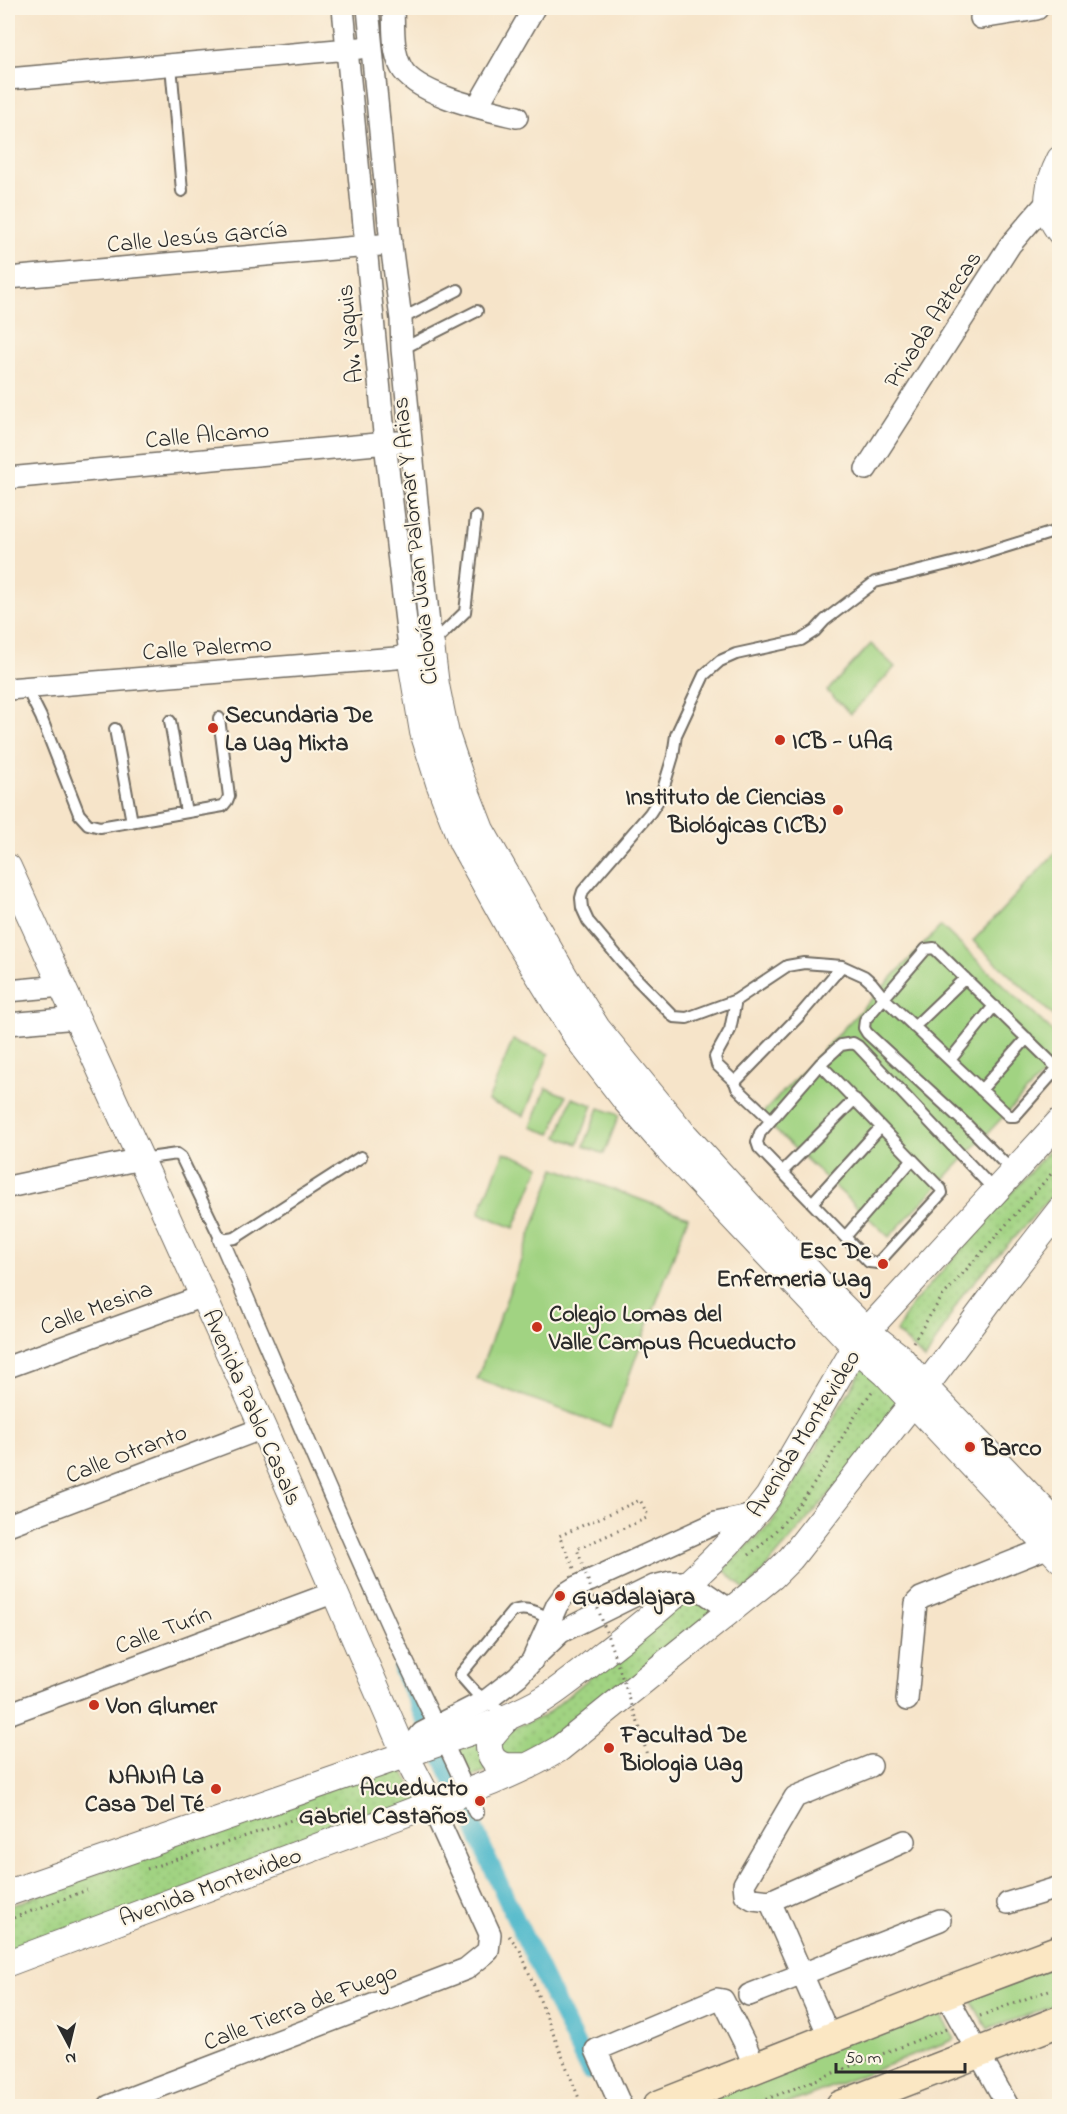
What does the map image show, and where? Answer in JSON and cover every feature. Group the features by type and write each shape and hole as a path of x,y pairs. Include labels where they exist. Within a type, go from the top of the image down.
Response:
{"main road":[{"path":"658,2106 1059,1950"},
{"path":"843,2106 1059,2021"}],"street":[{"name":"Av. Yaquis","path":"343,8 386,443 421,650"},
{"path":"368,8 391,244 401,319 411,441 423,732 462,843 510,929 588,1033 626,1101 667,1148 862,1340 881,1369 919,1395 1022,1503 1056,1544 921,1598 916,1603 907,1700"},
{"path":"393,8 397,55 400,67 407,76 423,88 477,107 517,117"},
{"path":"477,107 534,8"},
{"path":"981,18 1037,8"},
{"path":"8,79 372,47"},
{"path":"1059,159 1049,186 1048,201 1050,216 1059,232"},
{"name":"Privada Aztecas","path":"866,469 1010,245 1048,201"},
{"name":"Calle Jesús García","path":"8,278 391,244"},
{"name":"Calle Alcamo","path":"8,478 411,441"},
{"name":"Calle Palermo","path":"17,688 396,658 421,650"},
{"name":"Avenida Pablo Casals","path":"8,852 11,874 263,1428 405,1754 431,1804 490,1934"},
{"path":"8,991 62,986"},
{"path":"8,1024 76,1018"},
{"name":"Avenida Montevideo","path":"8,1893 405,1754 440,1734 509,1717 543,1699 578,1675 638,1628 689,1582 754,1515 768,1497 862,1340 1059,1121"},
{"path":"8,1187 141,1159"},
{"name":"Avenida Montevideo","path":"8,1963 431,1804 472,1802 559,1749 772,1577 790,1558 919,1395 1059,1210"},
{"path":"220,1240 372,1589 472,1802"},
{"name":"Calle Mesina","path":"8,1367 203,1296"},
{"name":"Calle Otranto","path":"8,1525 263,1428"},
{"path":"440,1734 518,1676 556,1626 558,1605 566,1594 582,1584 716,1523 754,1515"},
{"path":"556,1626 654,1586 671,1582 689,1582 730,1610"},
{"name":"Calle Turín","path":"8,1714 335,1592"},
{"path":"509,1717 491,1738 489,1746 491,1756 497,1763 506,1767 532,1765"},
{"path":"871,1766 795,1797 744,1884 745,1893 753,1899 770,1901 904,1841"},
{"path":"1008,1903 1059,1887"},
{"path":"770,1901 830,2038"},
{"path":"749,1995 940,1920"},
{"name":"Calle Tierra de Fuego","path":"109,2106 466,1969 488,1951 490,1934"},
{"path":"945,1993 1008,2106"},
{"path":"621,2106 596,2050 717,1999 723,2000 755,2068"}],"lane":[{"path":"171,64 182,191"},
{"path":"401,319 458,290"},
{"path":"402,349 477,311"},
{"path":"421,650 465,612 476,517"},
{"path":"1013,1172 967,1125 864,1028 865,1020 884,998 926,949 937,950 1055,1066 1055,1071 1015,1116 1012,1117 981,1090 884,998 864,976 842,966 804,963 787,966 736,1000 687,1018 674,1017 635,977 588,921 582,908 583,891 650,813 662,795 673,756 676,735 704,675 720,661 736,654 801,640 875,582 960,561 1059,530"},
{"path":"17,688 41,717 79,813 88,824 100,827 223,806 229,796 219,718"},
{"path":"170,721 186,812"},
{"path":"115,729 132,822"},
{"path":"735,1082 801,1014 842,966"},
{"path":"914,1027 965,978"},
{"path":"736,1000 730,1030 715,1057 717,1065 735,1082 737,1088 771,1120"},
{"path":"950,1060 994,1006"},
{"path":"858,1046 867,1033"},
{"path":"981,1090 1027,1038"},
{"path":"820,1064 942,1189 942,1193 878,1263 869,1262 759,1148 757,1142 759,1133 820,1064 841,1045 853,1043 858,1046 995,1192"},
{"path":"782,1172 855,1099"},
{"path":"812,1203 881,1127"},
{"path":"141,1159 177,1154 181,1157 220,1240 235,1238 361,1157"},
{"path":"845,1237 912,1160"},
{"path":"509,1717 475,1692 460,1677 461,1673 512,1612 523,1608 556,1626"}],"path":[{"path":"582,1584 559,1536 640,1500 649,1517 577,1549 642,1734 647,1756"},
{"path":"490,1934 508,1935 520,1950 582,2106"},
{"path":"749,2106 1059,1986"}],"green space":[{"path":"871,644 895,667 851,714 827,691"},
{"path":"1059,849 1059,1021 973,941"},
{"path":"941,926 1059,1038 1059,1058 889,1237 760,1116"},
{"path":"513,1040 549,1054 524,1116 488,1101"},
{"path":"546,1088 566,1096 551,1134 531,1127"},
{"path":"572,1098 593,1105 578,1144 558,1137"},
{"path":"599,1108 619,1115 604,1154 584,1146"},
{"path":"1059,1139 1059,1188 963,1294 925,1360 897,1332 910,1307"},
{"path":"504,1152 540,1166 514,1228 479,1213"},
{"path":"555,1168 688,1217 610,1427 477,1379"},
{"path":"867,1361 903,1400 860,1459 746,1591 723,1569 772,1522"},
{"path":"694,1590 723,1611 589,1720 539,1747 465,1780 454,1750 544,1716"},
{"path":"398,1762 420,1801 8,1960 8,1907 197,1834"},
{"path":"1059,1963 1059,2004 988,2029 968,1996"},
{"path":"935,2006 955,2039 782,2106 676,2106"}],"waterway":[{"name":"Acueducto Gabriel Castaños","path":"402,1670 510,1907 589,2071"}],"place":[{"name":"Secundaria De La Uag Mixta","path":"213,728"},
{"name":"ICB - UAG","path":"780,740"},
{"name":"Instituto de Ciencias Biológicas (ICB)","path":"838,810"},
{"name":"Esc De Enfermeria Uag","path":"883,1264"},
{"name":"Colegio Lomas del Valle Campus Acueducto","path":"537,1327"},
{"name":"Barco","path":"970,1447"},
{"name":"Guadalajara","path":"560,1596"},
{"name":"Von Glumer","path":"94,1705"},
{"name":"Facultad De Biologia Uag","path":"609,1748"},
{"name":"NANIA La Casa Del Té","path":"216,1789"},
{"name":"Acueducto Gabriel Castaños","path":"480,1801"}]}
